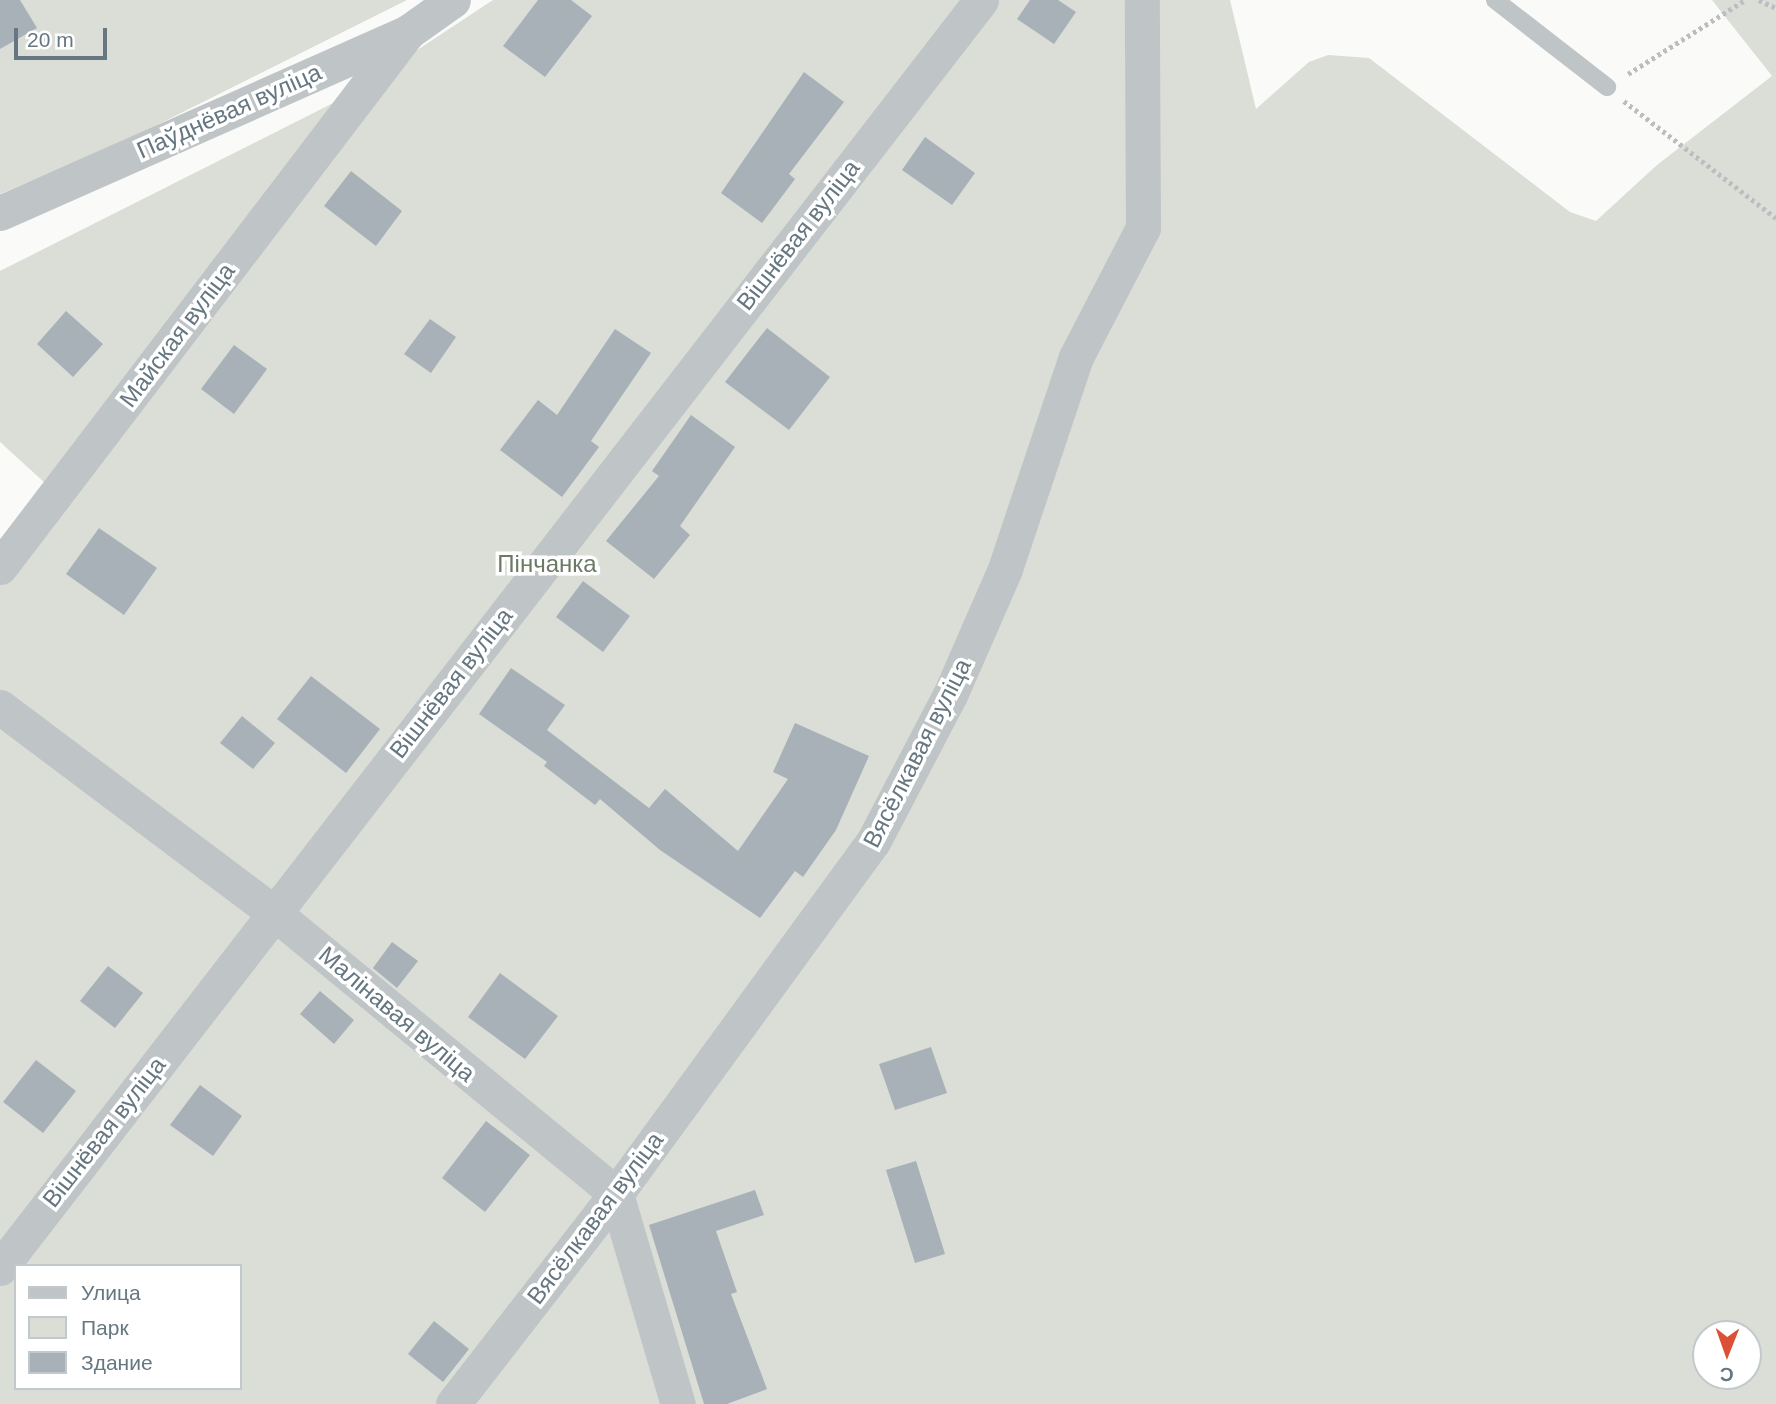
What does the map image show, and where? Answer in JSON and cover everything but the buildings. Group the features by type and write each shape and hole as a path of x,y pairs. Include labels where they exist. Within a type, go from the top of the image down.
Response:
{"street":[{"name":"Паўднёвая вуліца","path":"0,213 408,32 453,0"},
{"name":"Вішнёвая вуліца","path":"0,1268 981,0"},
{"name":"Вясёлкавая вуліца","path":"453,1404 615,1195 873,842 950,695 1005,569 1076,357 1143,228 1142,0"},
{"name":"Майская вуліца","path":"0,567 408,32"},
{"name":"Малінавая вуліца","path":"0,707 273,912 615,1195"},
{"path":"615,1195 678,1404"}],"lane":[{"path":"1494,0 1607,87"}],"path":[{"path":"1745,0 1607,87 1776,218"},
{"path":"1759,0 1776,8"}],"green space":[{"path":"0,0 407,0 131,138 0,194"},
{"name":"Пінчанка","path":"493,0 1230,0 1256,109 1309,62 1328,55 1369,58 1570,212 1596,221 1657,165 1772,76 1712,0 1776,0 1776,1404 0,1404 0,541 45,483 0,442 0,271 349,95"}]}
